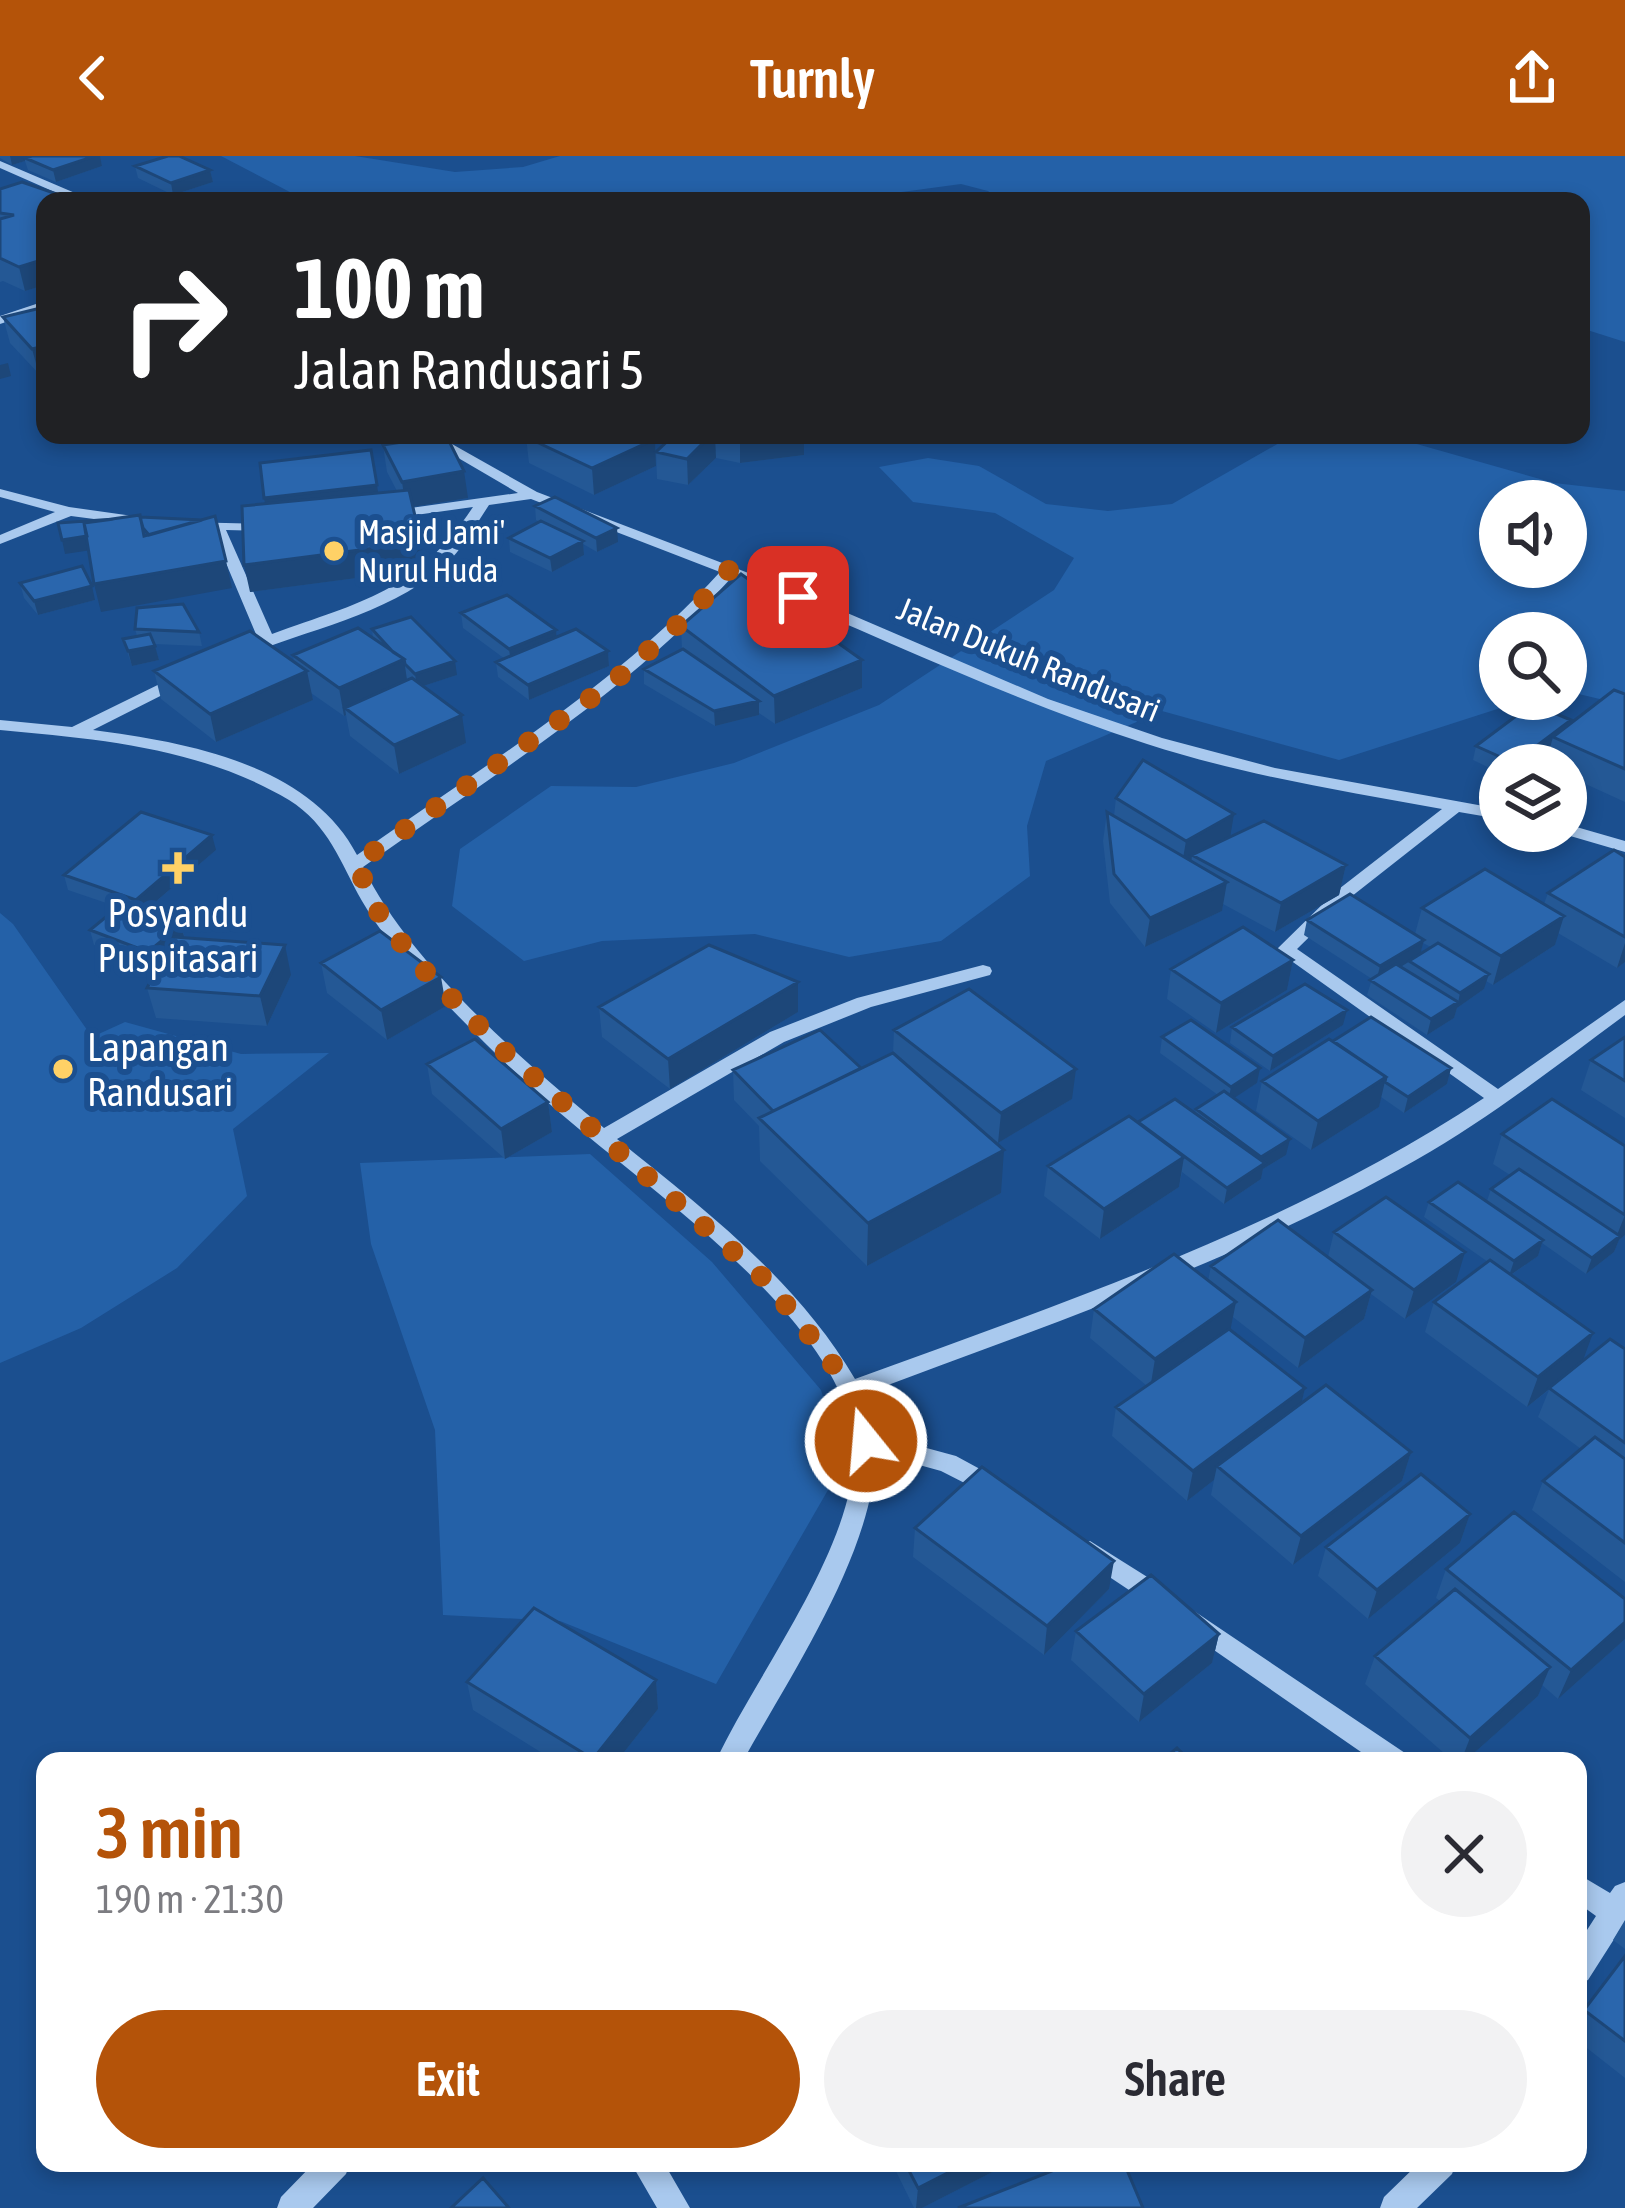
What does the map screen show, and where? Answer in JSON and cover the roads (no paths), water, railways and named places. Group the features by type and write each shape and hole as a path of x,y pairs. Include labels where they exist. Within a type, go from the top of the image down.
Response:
{"street":[{"path":"0,164 64,192"},
{"path":"0,320 36,308"},
{"name":"Jalan Dukuh Randusari","path":"442,444 532,495 730,569 1042,702 1156,742 1274,773 1479,810"},
{"path":"0,493 69,511 156,523"},
{"path":"370,516 532,495"},
{"path":"230,657 355,610 397,589 444,558 485,501"},
{"path":"0,541 69,511"},
{"path":"177,524 218,528 290,525"},
{"path":"218,528 267,640"},
{"path":"356,864 612,683 692,612 730,569"},
{"path":"74,732 194,673"},
{"path":"0,724 151,744 257,777 323,816 341,835 379,913 415,961 506,1053 768,1282 852,1389 866,1441 855,1516 734,1752"},
{"path":"1456,805 1341,896 1285,950 1498,1100"},
{"path":"1587,835 1625,847"},
{"path":"604,1137 777,1037 864,1002 983,970"},
{"path":"852,1389 1122,1289 1275,1225 1408,1156 1498,1100 1625,1006"},
{"path":"866,1441 948,1463 1016,1499"},
{"path":"1074,1539 1383,1752"},
{"path":"1587,1891 1620,1904 1587,1956"},
{"path":"292,2208 326,2172"},
{"path":"652,2172 675,2208"},
{"path":"1395,2208 1432,2172"}],"place":[{"name":"Masjid Jami' Nurul Huda","path":"334,551"},
{"name":"Posyandu Puspitasari","path":"178,868"},
{"name":"Lapangan Randusari","path":"63,1069"}]}
